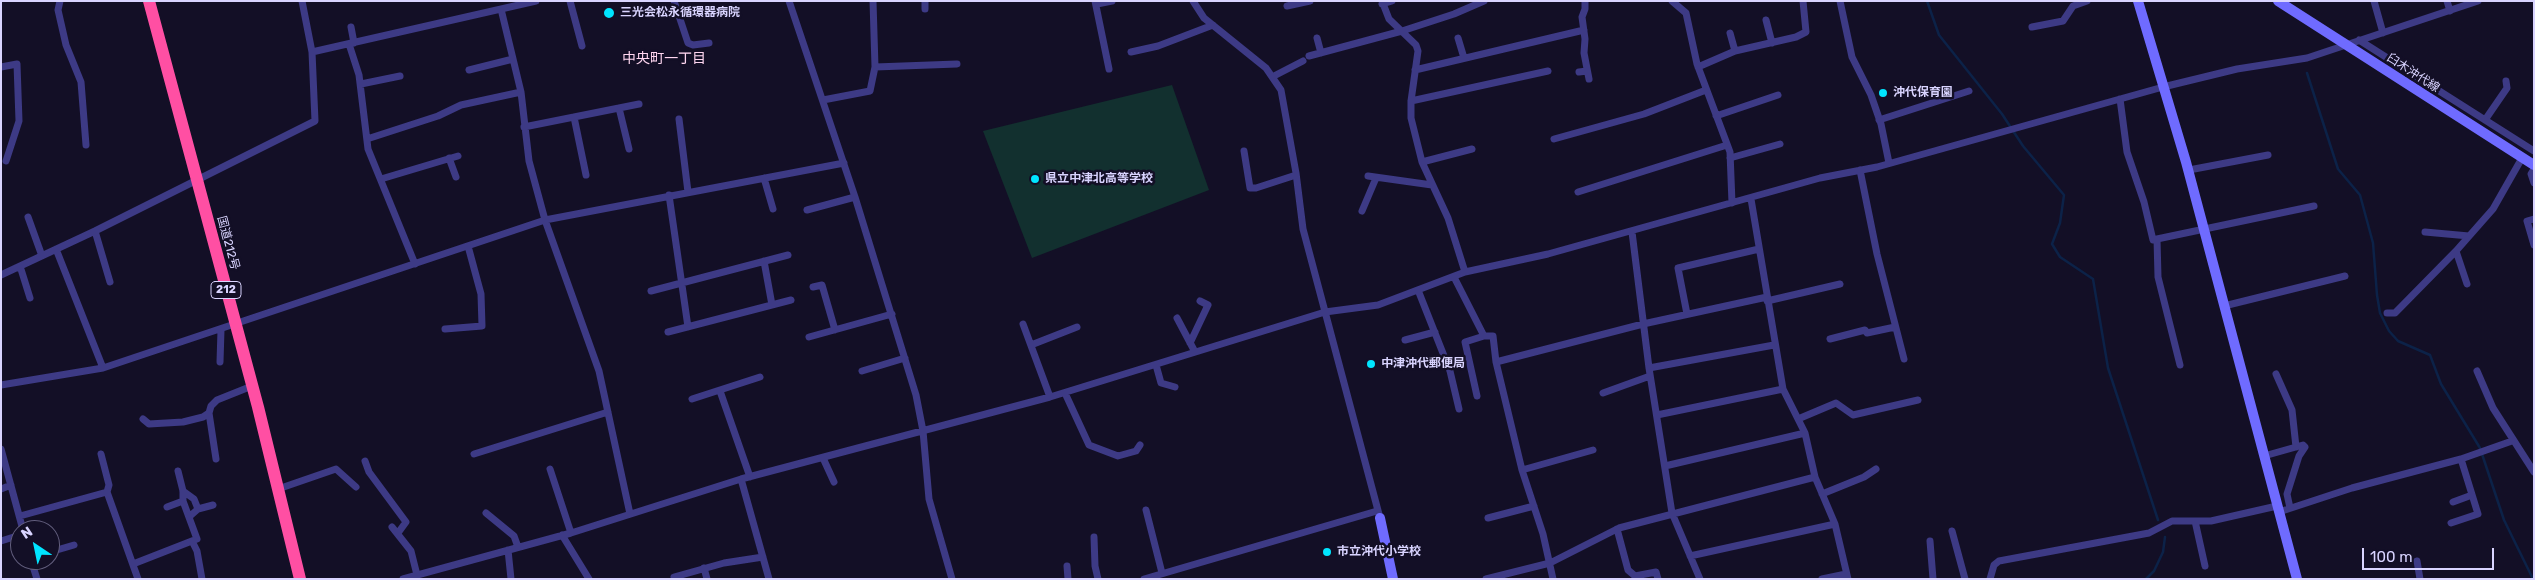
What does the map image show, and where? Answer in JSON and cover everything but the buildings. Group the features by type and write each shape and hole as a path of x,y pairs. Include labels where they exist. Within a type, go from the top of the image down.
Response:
{"highway":[{"name":"国道212号","path":"150,1 252,386 300,579"}],"street":[{"path":"60,1 58,10 66,45 81,82 86,145"},
{"path":"1,275 95,232 315,121 312,52 302,1"},
{"path":"312,52 536,1"},
{"path":"570,1 582,46"},
{"path":"674,1 688,43 693,45 709,43"},
{"path":"789,1 844,162 905,358 923,431 930,499 952,579"},
{"path":"823,100 870,91 874,67 873,1"},
{"path":"1109,69 1096,3 1112,1"},
{"path":"1194,1 1204,18 1266,68 1282,96 1296,175 1303,229 1379,514 1393,579"},
{"path":"1287,6 1310,1"},
{"path":"1392,1 1382,3 1389,19 1402,31 1418,51 1410,118 1422,162 1448,218 1465,272"},
{"path":"1272,77 1321,53 1402,31 1454,14 1484,1"},
{"path":"1585,1 1582,17 1584,53 1589,79"},
{"path":"1672,1 1686,13 1698,66 1727,145 1730,158 1732,203"},
{"path":"1698,66 1735,51 1796,37 1806,32 1801,4 1803,1"},
{"path":"1840,1 1852,57 1871,95 1889,163"},
{"path":"2032,27 2063,21 2073,6 2087,1"},
{"path":"2138,1 2204,228 2297,579"},
{"name":"臼木沖代線","path":"2278,1 2534,167"},
{"path":"2374,1 2382,33"},
{"path":"2447,1 2450,10"},
{"path":"403,579 562,535 742,479 1065,393 1326,312 1378,305 1465,272 1548,254 1632,232 1820,178 1889,163 2163,87 2237,69 2307,58 2478,1"},
{"path":"501,9 521,92 529,161 545,220 598,371 630,514"},
{"path":"1766,20 1772,42"},
{"path":"1131,52 1158,46 1213,25"},
{"path":"351,27 351,44 360,84 368,149 416,264"},
{"path":"1415,70 1584,30"},
{"path":"1730,34 1735,51"},
{"path":"1317,38 1321,53"},
{"path":"1458,38 1464,58"},
{"path":"2359,40 2534,151"},
{"path":"469,70 513,59"},
{"path":"1,67 17,64 19,121 5,157"},
{"path":"874,67 957,64"},
{"path":"1579,72 1587,71"},
{"path":"1411,101 1548,72"},
{"path":"360,84 400,76"},
{"path":"2485,120 2507,88 2506,80"},
{"path":"1554,139 1644,114 1706,90"},
{"path":"1879,120 1968,91"},
{"path":"367,139 438,116 461,105 521,92"},
{"path":"1716,116 1778,95"},
{"path":"2120,99 2127,152 2144,202 2153,240 2314,206"},
{"path":"524,128 638,104"},
{"path":"619,108 629,149"},
{"path":"574,117 586,175"},
{"path":"679,119 688,192"},
{"path":"1730,158 1780,144"},
{"path":"1578,192 1727,145"},
{"path":"1422,162 1472,149"},
{"path":"1244,151 1250,188 1256,188 1296,175"},
{"path":"2188,170 2268,155"},
{"path":"381,179 458,156"},
{"path":"449,158 456,178"},
{"path":"2387,313 2395,313 2456,251 2493,209 2522,158"},
{"path":"1,385 103,368 545,220 844,162"},
{"path":"2534,167 2531,174 2534,183"},
{"path":"1860,170 1877,254 1904,360"},
{"path":"1368,176 1432,186"},
{"path":"764,178 773,210"},
{"path":"1362,211 1376,178"},
{"path":"669,196 688,327"},
{"path":"807,210 855,197"},
{"path":"1750,199 1783,390 1805,433 1815,477 1835,524 1847,576 1822,579"},
{"path":"28,217 42,256"},
{"path":"2534,219 2527,221 2534,245"},
{"path":"95,232 110,282"},
{"path":"1632,232 1649,372 1672,513 1700,579"},
{"path":"2425,232 2469,236"},
{"path":"2157,239 2158,277 2180,365"},
{"path":"445,329 482,326 481,294 468,246"},
{"path":"56,249 103,368"},
{"path":"1687,314 1678,268 1759,249"},
{"path":"2456,251 2467,284"},
{"path":"651,291 788,255"},
{"path":"764,261 772,305"},
{"path":"20,266 30,298"},
{"path":"2224,306 2345,276"},
{"path":"1454,277 1484,336"},
{"path":"1496,362 1687,314 1840,284"},
{"path":"813,288 822,285 835,330"},
{"path":"1418,290 1450,371 1459,409"},
{"path":"668,332 791,300"},
{"path":"1190,343 1208,305 1200,301"},
{"path":"809,337 892,314"},
{"path":"1177,318 1195,352"},
{"path":"1023,324 1050,397"},
{"path":"1830,339 1865,330 1867,333 1896,327"},
{"path":"1030,345 1077,328"},
{"path":"220,362 221,330"},
{"path":"1405,340 1435,332"},
{"path":"1477,396 1465,342 1484,336 1493,336 1496,362 1522,470 1534,506 1553,579"},
{"path":"1603,393 1649,372 1774,345"},
{"path":"862,371 905,358"},
{"path":"1156,364 1161,383 1175,387"},
{"path":"2477,371 2493,408 2512,441 2534,472"},
{"path":"2276,374 2292,410 2296,447"},
{"path":"692,399 760,377"},
{"path":"216,459 209,413 211,406 217,400 252,386"},
{"path":"1657,415 1783,390"},
{"path":"720,391 750,477"},
{"path":"1065,393 1090,445 1118,456 1136,451 1140,445"},
{"path":"1798,420 1836,403 1853,415 1918,400"},
{"path":"474,454 608,412"},
{"path":"143,419 149,424 183,422 209,413"},
{"path":"1665,466 1805,433"},
{"path":"1990,579 1994,565 1999,561 2149,533 2172,521 2212,521 2290,508 2352,488 2460,459 2512,441"},
{"path":"2264,456 2303,445 2305,447 2299,456 2287,494 2290,508"},
{"path":"1,449 21,520"},
{"path":"1522,470 1593,450"},
{"path":"101,454 109,485 107,492 138,579"},
{"path":"823,458 834,482"},
{"path":"2451,523 2478,514 2460,459"},
{"path":"365,461 368,472 406,522 398,533"},
{"path":"278,489 336,469 356,487"},
{"path":"550,469 571,532"},
{"path":"1822,494 1864,477 1876,469"},
{"path":"133,564 197,538 183,501 183,491 178,471"},
{"path":"1486,579 1550,563 1617,529 1672,513 1815,477"},
{"path":"742,479 769,579"},
{"path":"1,489 11,486"},
{"path":"183,491 194,499 198,509"},
{"path":"20,516 107,492"},
{"path":"2453,502 2472,495"},
{"path":"167,507 183,501"},
{"path":"189,517 198,509 213,505"},
{"path":"1488,518 1534,506"},
{"path":"1146,510 1162,574"},
{"path":"486,513 514,536 518,547"},
{"path":"1144,579 1379,514"},
{"path":"2195,521 2205,566"},
{"path":"1690,556 1835,524"},
{"path":"392,527 411,551 416,575"},
{"path":"1617,529 1628,570 1635,576 1656,572 1658,579"},
{"path":"1952,531 1965,579"},
{"path":"562,535 589,579"},
{"path":"1094,537 1095,566 1098,579"},
{"path":"192,541 197,551 202,579"},
{"path":"1930,541 1933,579"},
{"path":"60,549 74,545"},
{"path":"508,550 511,579"},
{"path":"674,577 704,568 763,557"},
{"path":"2417,561 2420,579"},
{"path":"1067,566 1068,579"},
{"path":"704,568 707,579"}],"green space":[{"path":"1172,85 1209,190 1032,258 983,131"}],"waterway":[{"path":"1927,1 1939,35 2002,114 2023,146 2064,195 2060,223 2052,244 2060,257 2093,279 2108,368 2158,520"},
{"path":"2307,73 2338,169 2360,195 2373,243 2380,313 2389,331 2398,341 2430,355 2441,384 2480,448 2504,520 2533,579"},
{"path":"2146,579 2154,571 2163,552 2165,537"}],"place":[{"name":"三光会松永循環器病院","path":"609,13"},
{"name":"沖代保育園","path":"1883,93"},
{"name":"県立中津北高等学校","path":"1035,179"},
{"name":"中津沖代郵便局","path":"1371,364"},
{"name":"市立沖代小学校","path":"1327,552"}],"district":[{"name":"中央町一丁目","path":"664,59"}]}
